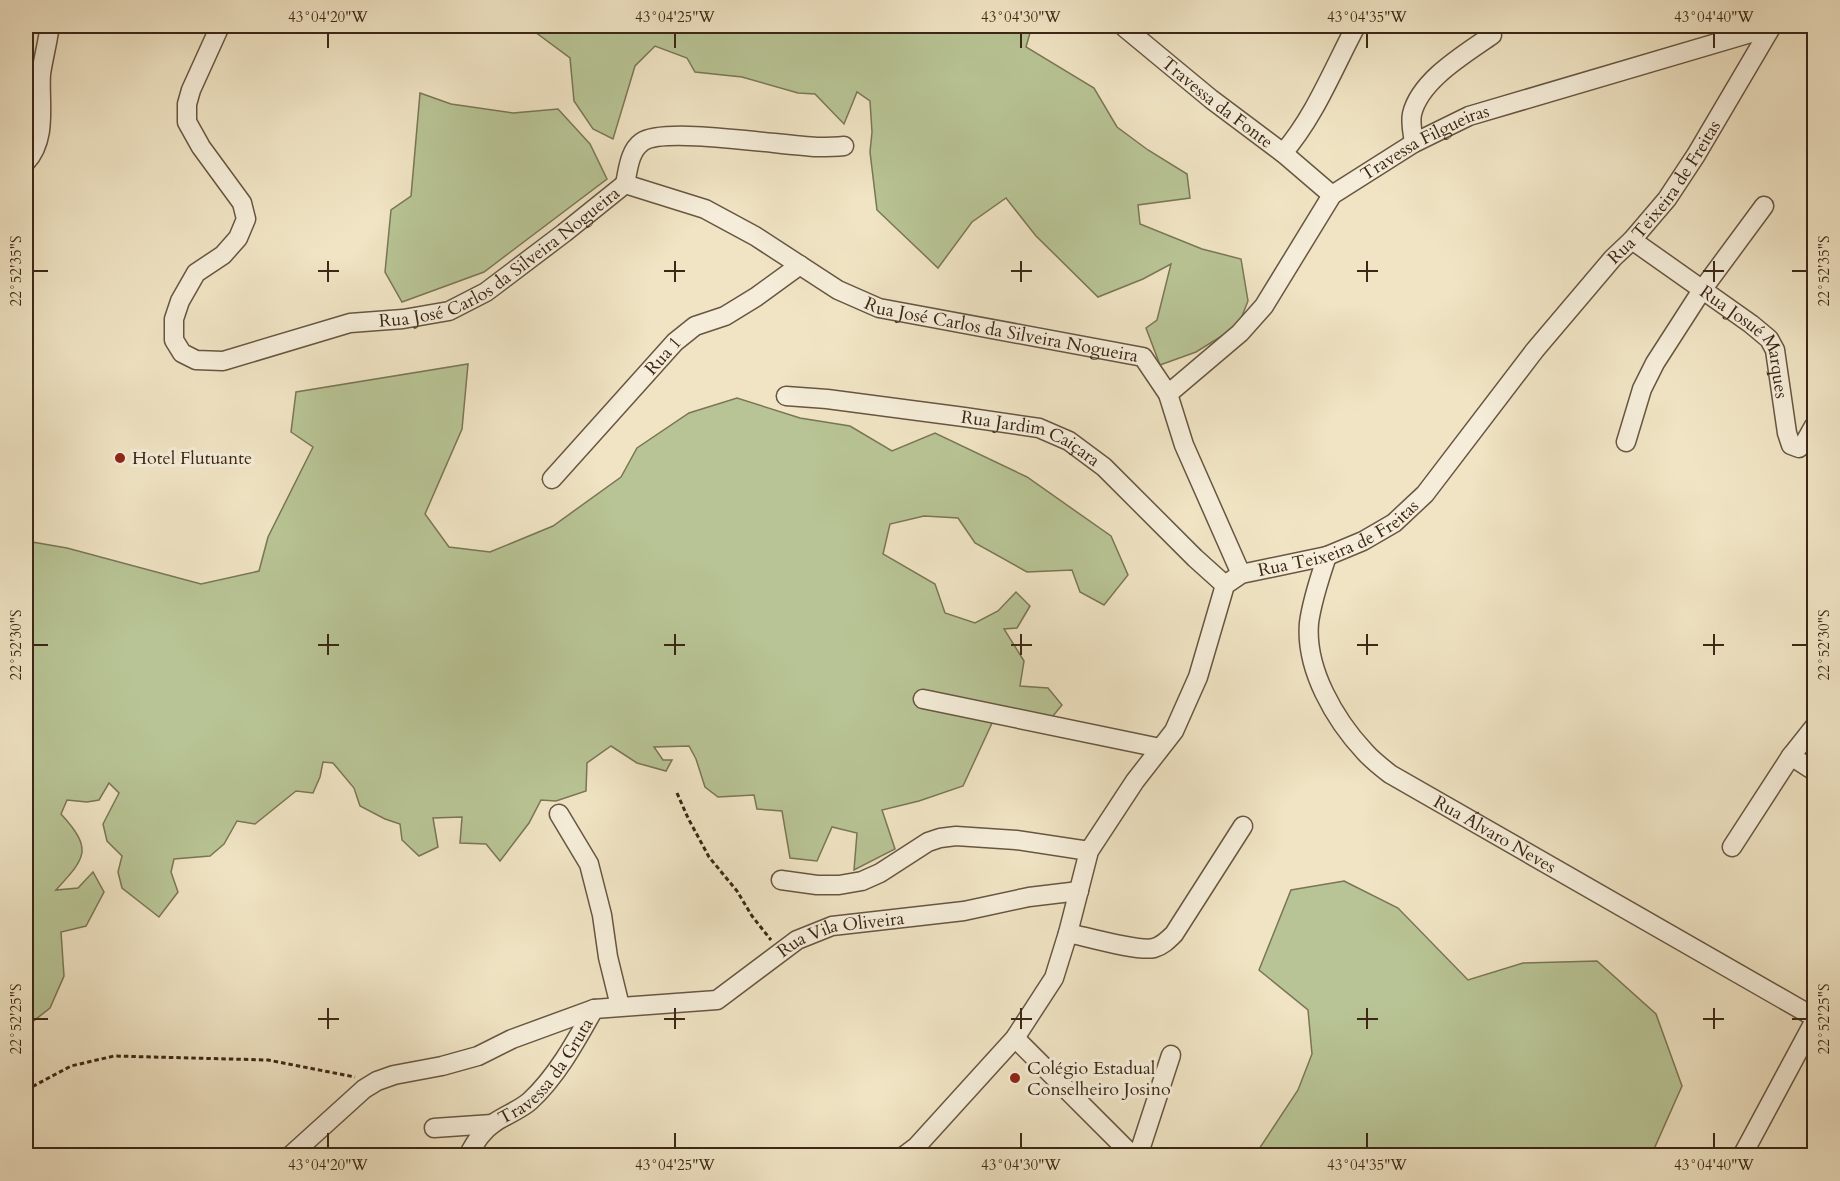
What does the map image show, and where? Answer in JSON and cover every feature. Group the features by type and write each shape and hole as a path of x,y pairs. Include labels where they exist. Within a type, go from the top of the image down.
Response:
{"street":[{"path":"26,162 36,147 40,131 41,75 49,31 52,26"},
{"name":"Rua José Carlos da Silveira Nogueira","path":"220,26 190,90 187,122 201,147 242,203 246,219 238,238 223,255 196,273 180,301 174,319 174,340 182,353 196,360 223,361 350,323 402,319 449,311 486,292 625,184 705,209 755,236 838,290 879,308 1143,357 1168,394 1184,446 1241,574"},
{"name":"Travessa da Fonte","path":"1283,153 1297,136 1314,108 1356,26"},
{"name":"Travessa Filgueiras","path":"1168,394 1240,333 1264,306 1332,195 1414,143 1469,116 1771,26"},
{"name":"Rua Teixeira de Freitas","path":"1225,585 1241,574 1327,555 1363,541 1394,523 1425,494 1535,350 1673,190 1771,26"},
{"name":"Travessa da Fonte","path":"1124,27 1211,99 1283,153 1332,195"},
{"path":"1414,143 1412,114 1425,89 1451,63 1492,35"},
{"path":"625,184 632,155 639,144 647,139 710,137 816,147 844,146"},
{"path":"1626,442 1642,389 1655,363 1702,290 1764,206"},
{"name":"Rua Josué Marques","path":"1632,240 1769,339 1775,350 1787,433 1791,445 1799,448 1815,426"},
{"name":"Rua 1","path":"552,479 675,342 694,326 725,316 748,302 800,265"},
{"name":"Rua Jardim Caiçara","path":"786,396 964,417 1039,429 1069,441 1104,467 1225,585"},
{"name":"Rua Álvaro Neves","path":"1327,555 1309,624 1310,651 1317,675 1331,705 1347,730 1366,753 1390,774 1815,1017"},
{"path":"904,1155 916,1147 1015,1038 1054,978 1089,851 1135,781 1174,731 1198,677 1225,585"},
{"path":"923,699 1160,748"},
{"path":"1732,847 1791,756 1815,727"},
{"path":"1791,756 1815,771"},
{"path":"559,814 580,847 592,873 620,1006"},
{"path":"1068,933 1142,949 1154,948 1165,943 1174,934 1244,826"},
{"path":"781,880 817,885 839,885 862,881 880,873 928,842 956,836 1016,840 1089,851"},
{"name":"Rua Vila Oliveira","path":"290,1155 364,1089 377,1081 478,1056 512,1039 594,1009 717,1000 796,940 832,926 964,911 1029,897 1079,891"},
{"name":"Travessa da Gruta","path":"468,1155 474,1144 492,1124 529,1102 551,1077 573,1047 594,1009"},
{"path":"1742,1155 1815,1022"},
{"path":"1015,1038 1132,1155"},
{"path":"1138,1155 1171,1055"},
{"path":"434,1128 492,1124"}],"path":[{"path":"677,793 708,858 737,891 752,916 779,951"},
{"path":"26,1090 71,1066 114,1056 268,1060 377,1081"}],"green space":[{"path":"527,26 1032,26 1026,47 1094,88 1117,127 1148,150 1187,174 1190,198 1138,205 1140,224 1202,249 1241,259 1248,301 1238,326 1196,352 1160,365 1146,328 1157,320 1171,264 1143,279 1098,297 1036,236 1006,198 972,222 938,268 877,210 870,152 872,132 870,101 857,92 844,124 815,94 798,93 742,77 695,72 687,58 655,46 635,66 613,139 593,129 574,101 570,58"},
{"path":"420,93 451,104 513,113 558,109 590,144 607,179 484,272 402,302 385,272 391,210 411,196"},
{"path":"468,364 462,429 425,514 449,547 490,552 553,526 621,477 637,448 689,413 737,398 800,418 850,426 892,451 935,433 1027,477 1111,536 1128,575 1104,605 1080,592 1072,570 1027,572 975,543 958,518 924,516 890,524 883,554 935,584 945,613 975,623 998,611 1016,592 1030,606 1017,628 1004,629 1024,661 1020,686 1048,688 1062,705 1048,722 993,721 963,786 919,801 882,810 895,849 854,870 857,833 832,827 817,861 790,858 782,811 757,809 754,795 718,797 705,787 689,746 654,747 663,760 672,760 666,771 637,763 611,746 587,763 586,791 556,801 541,800 529,823 500,861 486,844 460,843 462,817 433,818 438,847 419,856 402,840 400,824 360,806 354,788 333,763 323,762 313,793 296,791 255,824 237,821 224,844 210,856 174,859 171,872 178,892 159,917 122,888 118,872 122,856 107,841 103,824 119,793 109,783 99,800 87,802 67,800 61,814 78,837 82,845 82,854 74,870 56,890 78,888 93,872 104,892 86,926 61,932 64,976 50,1008 26,1027 26,541 67,548 201,584 259,571 268,537 313,447 291,432 296,392"},
{"path":"1344,881 1398,908 1468,980 1523,963 1597,961 1656,1014 1682,1086 1654,1149 1604,1156 1255,1155 1298,1090 1312,1054 1308,1010 1259,970 1291,890"}],"place":[{"name":"Hotel Flutuante","path":"120,458"},
{"name":"Colégio Estadual Conselheiro Josino","path":"1015,1078"}]}
